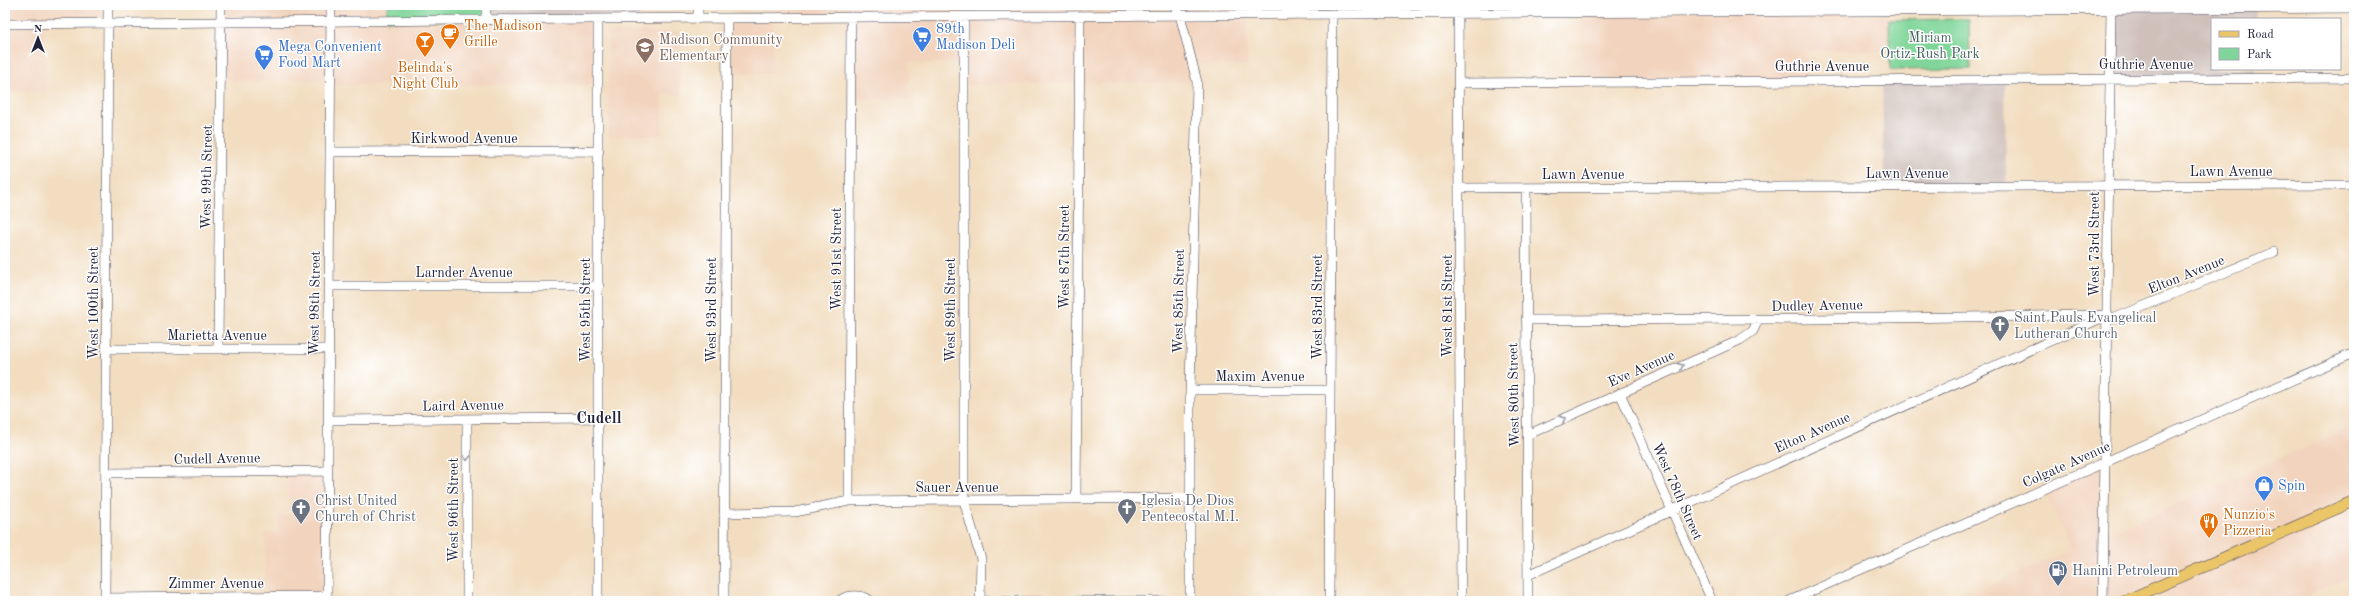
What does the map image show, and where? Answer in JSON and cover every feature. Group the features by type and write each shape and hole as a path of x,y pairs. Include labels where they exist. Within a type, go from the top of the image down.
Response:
{"main road":[{"path":"2125,601 2354,501"}],"street":[{"name":"West 100th Street","path":"105,599 108,5"},
{"name":"West 99th Street","path":"218,349 221,5"},
{"name":"West 98th Street","path":"327,598 327,349 332,5"},
{"path":"486,5 486,20"},
{"path":"698,5 698,19"},
{"path":"1022,5 1022,15"},
{"name":"West 85th Street","path":"1175,5 1180,15 1197,82 1190,390 1190,601"},
{"path":"5,24 964,17 1022,15 1332,14 1458,12 1525,8 1779,6 2354,8"},
{"name":"West 73rd Street","path":"2103,601 2111,8"},
{"name":"West 81st Street","path":"1458,12 1461,601"},
{"name":"West 83rd Street","path":"1329,601 1332,14"},
{"name":"West 87th Street","path":"1076,499 1080,16"},
{"name":"West 91st Street","path":"849,501 851,17"},
{"name":"West 89th Street","path":"964,17 964,501 981,559 980,601"},
{"name":"West 93rd Street","path":"724,601 726,19"},
{"name":"West 95th Street","path":"598,20 598,601"},
{"name":"Guthrie Avenue","path":"1459,83 2109,78 2354,78"},
{"name":"Kirkwood Avenue","path":"330,152 599,151"},
{"name":"Lawn Avenue","path":"1460,188 2354,184"},
{"name":"West 80th Street","path":"1526,188 1528,601"},
{"name":"Elton Avenue","path":"1528,575 2108,318 2274,252"},
{"name":"Larnder Avenue","path":"329,286 599,286"},
{"name":"Dudley Avenue","path":"1526,320 2108,318"},
{"name":"Eve Avenue","path":"1527,435 1740,340 1754,330 1758,320"},
{"name":"Marietta Avenue","path":"107,349 327,349"},
{"name":"Colgate Avenue","path":"1789,601 2354,353"},
{"name":"Maxim Avenue","path":"1190,390 1330,390"},
{"name":"West 78th Street","path":"1620,393 1712,601"},
{"name":"Laird Avenue","path":"328,420 598,418"},
{"name":"West 96th Street","path":"467,419 467,601"},
{"name":"Cudell Avenue","path":"106,473 328,471"},
{"name":"Sauer Avenue","path":"724,513 796,512 849,501 1191,498"},
{"path":"839,601 843,597 864,596 871,601"},
{"name":"Zimmer Avenue","path":"105,599 327,598"},
{"path":"980,601 1190,601"}],"shaded area":[{"path":"5,5 108,5 109,23 45,24 46,91 5,91"},
{"path":"221,5 387,5 387,20 598,19 599,85 331,85 330,80 221,81"},
{"path":"486,5 639,5 639,19 486,19"},
{"path":"760,5 1271,5 1271,15 1247,15 1247,65 1193,65 1197,82 964,85 964,63 909,63 909,99 850,100 851,18 773,18 773,74 726,74 727,19 760,19"},
{"path":"1271,5 1525,5 1525,11 1271,15"},
{"path":"1658,5 1825,5 1889,8 1890,51 1808,51 1809,80 1583,82 1582,11 1658,10"},
{"path":"2111,8 2255,8 2255,18 2211,18 2211,70 2255,70 2255,78 2109,78"},
{"name":"Madison Community Elementary","path":"608,32 681,32 681,95 663,95 662,135 609,136"},
{"path":"2005,79 2006,183 1884,187 1882,80"},
{"path":"2354,425 2354,575 2310,595 2312,601 1954,601 2071,550 2044,489 2106,462 2104,536"},
{"path":"288,471 328,471 327,596 265,597 265,533 279,532 279,515 289,514"}],"green space":[{"path":"387,5 486,5 486,19 387,21"},
{"name":"Miriam Ortiz-Rush Park","path":"1969,19 1970,69 1890,70 1889,20"}],"place":[{"name":"The Madison Grille","path":"450,50"},
{"name":"89th Madison Deli","path":"922,53"},
{"name":"Belinda's Night Club","path":"425,58"},
{"name":"Madison Community Elementary","path":"645,64"},
{"name":"Mega Convenient Food Mart","path":"264,71"},
{"name":"Saint Pauls Evangelical Lutheran Church","path":"2000,342"},
{"name":"Spin","path":"2264,502"},
{"name":"Christ United Church of Christ","path":"301,525"},
{"name":"Iglesia De Dios Pentecostal M.I.","path":"1127,525"},
{"name":"Nunzio's Pizzeria","path":"2209,539"},
{"name":"Hanini Petroleum","path":"2058,587"}],"district":[{"name":"Cudell","path":"599,417"}]}
